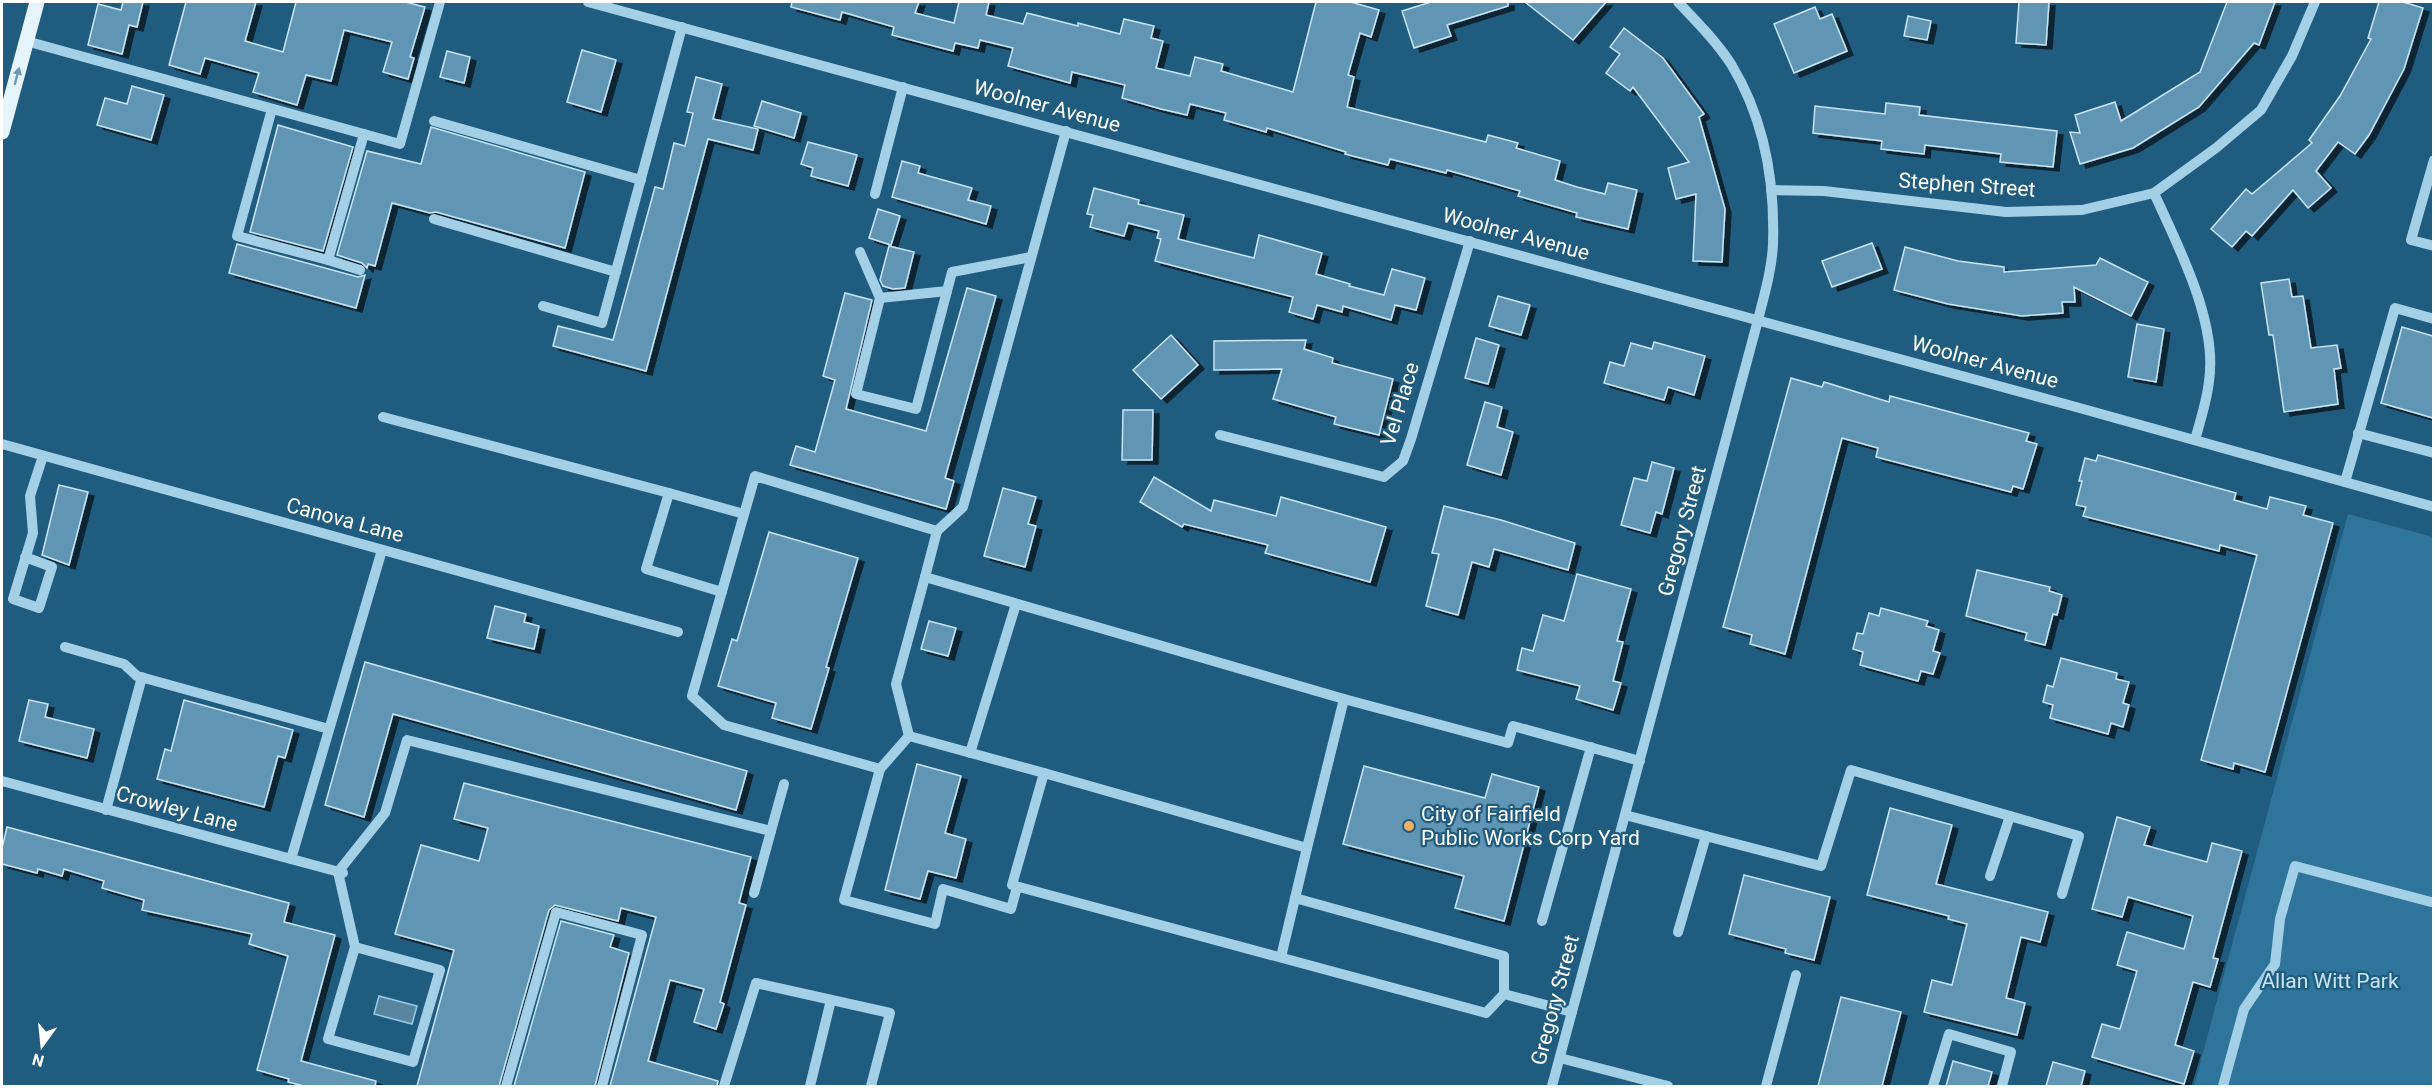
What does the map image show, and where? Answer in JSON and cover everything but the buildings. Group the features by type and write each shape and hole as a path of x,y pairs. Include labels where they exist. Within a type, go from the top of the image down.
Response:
{"main road":[{"path":"2,132 37,2"}],"street":[{"path":"26,41 400,144 440,2"},
{"name":"Woolner Avenue","path":"588,2 1758,320 2433,507"},
{"name":"Gregory Street","path":"1552,1086 1758,320 1773,245 1769,164 1750,102 1730,64 1701,26 1678,2"},
{"name":"Stephen Street","path":"1771,190 1824,191 2006,212 2082,210 2154,193 2216,148 2261,110 2292,56 2315,2"},
{"path":"543,306 602,323 682,27"},
{"path":"875,194 903,87"},
{"path":"272,109 237,236 360,270"},
{"path":"434,121 641,180"},
{"path":"909,736 896,684 937,531 963,507 1066,131"},
{"path":"328,261 364,134"},
{"path":"2433,160 2410,240 2433,246"},
{"path":"2154,193 2187,266 2210,342 2210,381 2195,440"},
{"path":"434,219 615,272"},
{"name":"Vel Place","path":"1220,435 1384,477 1402,461 1411,439 1470,242"},
{"path":"860,252 880,298 856,394 916,409 952,272 1031,257"},
{"path":"880,298 947,291"},
{"path":"2345,482 2395,309 2433,319"},
{"path":"383,417 744,514"},
{"path":"2358,433 2433,453"},
{"name":"Canova Lane","path":"2,444 678,632"},
{"path":"25,557 52,567 39,608 13,600 25,557 33,533 30,496 43,456"},
{"path":"880,769 724,725 692,696 755,476 937,531"},
{"path":"669,493 646,568 722,592"},
{"path":"291,860 382,550"},
{"path":"925,578 1344,699 1508,743 1513,726 1640,761"},
{"path":"970,753 1016,604"},
{"path":"65,647 124,664 137,676 330,729"},
{"path":"106,810 142,677"},
{"path":"1281,957 1344,699"},
{"path":"909,736 1307,848"},
{"path":"909,736 880,769 844,900 935,924 943,889 1011,909 1017,887"},
{"path":"355,948 440,970 413,1062 328,1040 355,948 341,873 386,813 407,740 771,831"},
{"path":"1542,921 1591,747"},
{"path":"1625,815 1821,866 1851,770 2079,836 2062,894"},
{"path":"1044,773 1012,885 1486,1013 1504,994 1504,956 1295,898"},
{"name":"Crowley Lane","path":"2,781 341,873"},
{"path":"754,893 784,784"},
{"path":"1990,876 2010,816"},
{"path":"1678,932 1706,836"},
{"path":"2223,1086 2244,1009 2275,964 2280,919 2295,866 2431,902"},
{"path":"506,1086 556,912 642,935 602,1086"},
{"path":"1766,1086 1797,975"},
{"path":"724,1086 756,983 890,1013 871,1086"},
{"path":"1504,994 1572,1012"},
{"path":"810,1086 831,1000"},
{"path":"1933,1086 1949,1034 2011,1052 2002,1086"},
{"path":"1560,1058 1664,1086"}],"green space":[{"name":"Allan Witt Park","path":"2348,514 2433,537 2433,1086 2194,1086"}],"shaded area":[{"path":"379,996 417,1006 412,1024 374,1014"}],"place":[{"name":"City of Fairfield Public Works Corp Yard","path":"1409,826"}]}
